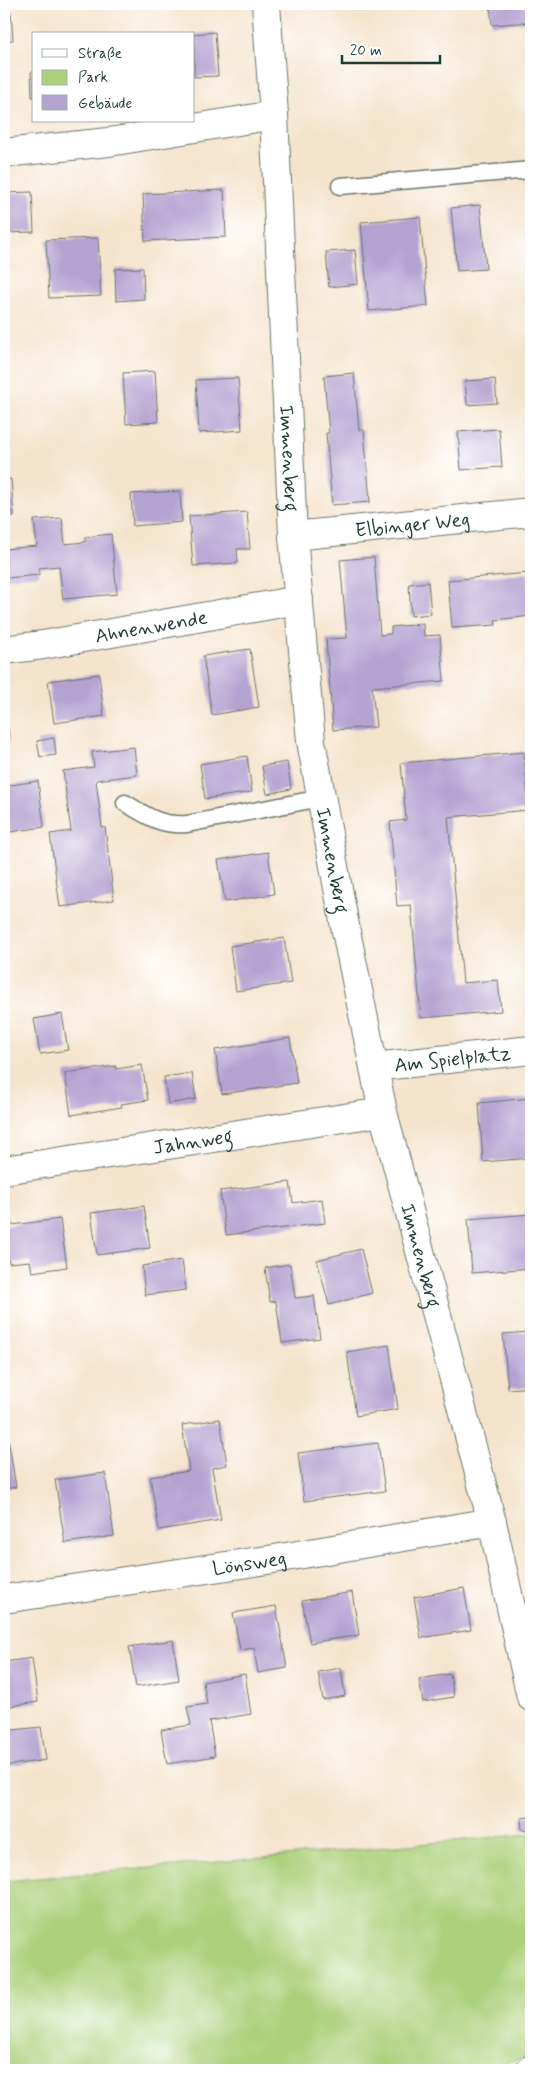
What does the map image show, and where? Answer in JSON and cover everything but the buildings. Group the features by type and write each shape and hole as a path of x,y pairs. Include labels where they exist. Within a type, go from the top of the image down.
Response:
{"street":[{"name":"Immenberg","path":"266,4 274,115 293,536 311,741 383,1112 492,1522 531,1697"},
{"path":"4,153 109,142 274,115"},
{"name":"Elbinger Weg","path":"293,536 531,512"},
{"name":"Ahnenwende","path":"4,650 43,645 299,600"},
{"name":"Am Spielplatz","path":"374,1067 531,1050"},
{"name":"Jahnweg","path":"4,1170 383,1112"},
{"name":"Lönsweg","path":"4,1599 274,1559 492,1522"}],"lane":[{"path":"340,186 531,170"},
{"path":"125,803 158,822 170,825 187,824 321,798"}],"green space":[{"path":"531,1834 531,2057 469,2070 4,2070 4,1881"}]}
